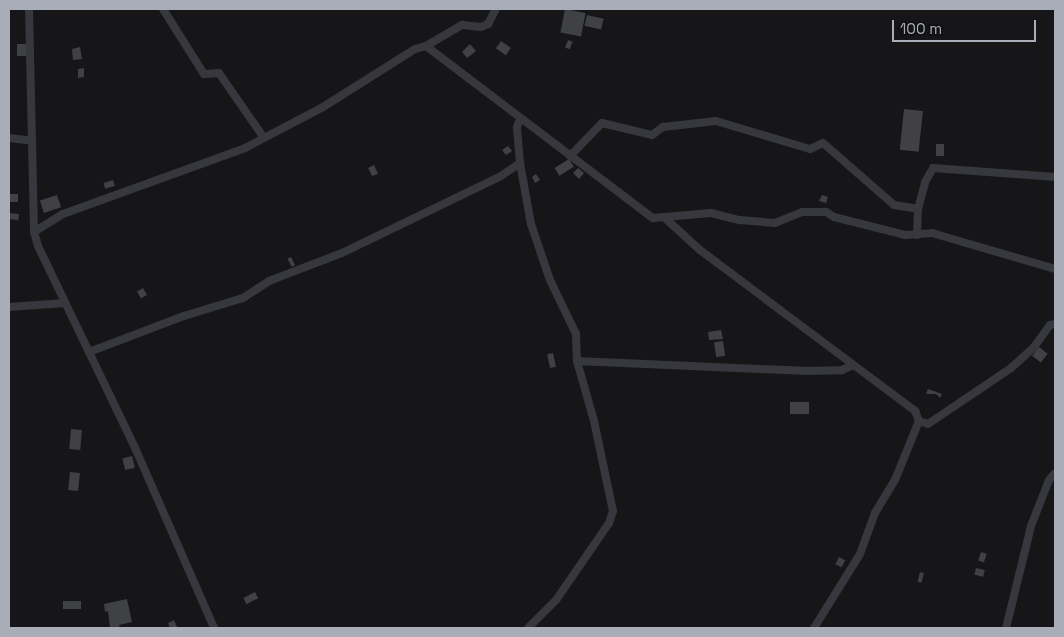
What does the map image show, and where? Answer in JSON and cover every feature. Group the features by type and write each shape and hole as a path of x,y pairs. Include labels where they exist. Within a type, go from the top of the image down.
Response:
{"street":[{"path":"29,9 34,232 65,303 136,450 214,628"},
{"path":"163,9 204,74 219,73 264,138"},
{"path":"34,232 63,214 264,138 323,107 415,49 426,46 462,25 481,27 488,24 496,9"},
{"path":"426,46 653,218 666,219 711,213 775,223 802,212 826,212 834,217 904,235 932,233 1055,269"},
{"path":"520,119 517,127 520,163 531,224 550,280 576,334 577,361 613,511 609,523 556,600 528,628"},
{"path":"570,156 602,123 652,136 663,127 716,121 810,149 823,143 894,204 918,209"},
{"path":"9,138 32,141"},
{"path":"89,352 184,316 243,298 269,281 342,253 394,226 431,212 442,202 474,189 520,163"},
{"path":"917,235 918,209 924,182 933,168 1055,177"},
{"path":"666,219 700,250 822,340 851,366 915,411 919,421 895,480 875,513 860,554 814,628"},
{"path":"9,308 65,303"},
{"path":"919,421 928,424 1011,368 1034,347 1050,325 1055,324"},
{"path":"577,361 803,371 842,370 851,366"},
{"path":"1006,628 1031,526 1049,480 1055,473"}],"building":[{"path":"565,9 586,13 581,37 560,33"},
{"path":"587,15 604,19 601,30 585,26"},
{"path":"568,40 573,42 570,49 565,47"},
{"path":"501,41 511,48 506,55 496,48"},
{"path":"17,44 26,44 26,56 17,56"},
{"path":"470,44 476,51 467,58 462,52"},
{"path":"80,47 82,59 73,60 72,49"},
{"path":"84,68 84,77 78,78 78,69"},
{"path":"904,109 923,111 919,152 900,150"},
{"path":"936,144 944,144 944,156 936,156"},
{"path":"508,146 512,151 506,155 502,150"},
{"path":"569,159 574,167 559,176 555,168"},
{"path":"374,165 378,174 372,176 368,168"},
{"path":"578,168 584,173 579,179 573,173"},
{"path":"536,174 540,180 535,183 532,177"},
{"path":"113,180 115,186 105,189 103,183"},
{"path":"10,194 18,194 18,202 10,202"},
{"path":"57,195 61,207 44,213 40,201"},
{"path":"822,195 828,197 826,203 819,201"},
{"path":"9,213 19,214 18,220 9,219"},
{"path":"291,257 295,265 292,267 287,259"},
{"path":"143,288 147,295 141,298 137,292"},
{"path":"721,330 723,339 709,340 708,332"},
{"path":"723,341 725,356 716,357 714,342"},
{"path":"1039,347 1048,354 1041,362 1032,356"},
{"path":"553,353 556,367 550,368 547,354"},
{"path":"928,389 942,394 940,398 936,394 926,394"},
{"path":"790,402 809,402 809,414 790,414"},
{"path":"71,429 82,430 80,450 69,449"},
{"path":"132,456 135,468 125,470 122,458"},
{"path":"70,472 80,473 78,491 68,490"},
{"path":"981,552 987,554 984,562 978,561"},
{"path":"839,557 845,560 842,567 835,564"},
{"path":"976,568 985,570 983,577 974,575"},
{"path":"920,572 924,573 921,583 918,582"},
{"path":"255,592 258,598 247,604 243,598"},
{"path":"127,599 132,622 119,625 120,628 110,628 108,611 105,612 104,604"},
{"path":"63,601 81,601 81,609 63,609"},
{"path":"174,620 177,627 170,628 168,623"}]}
